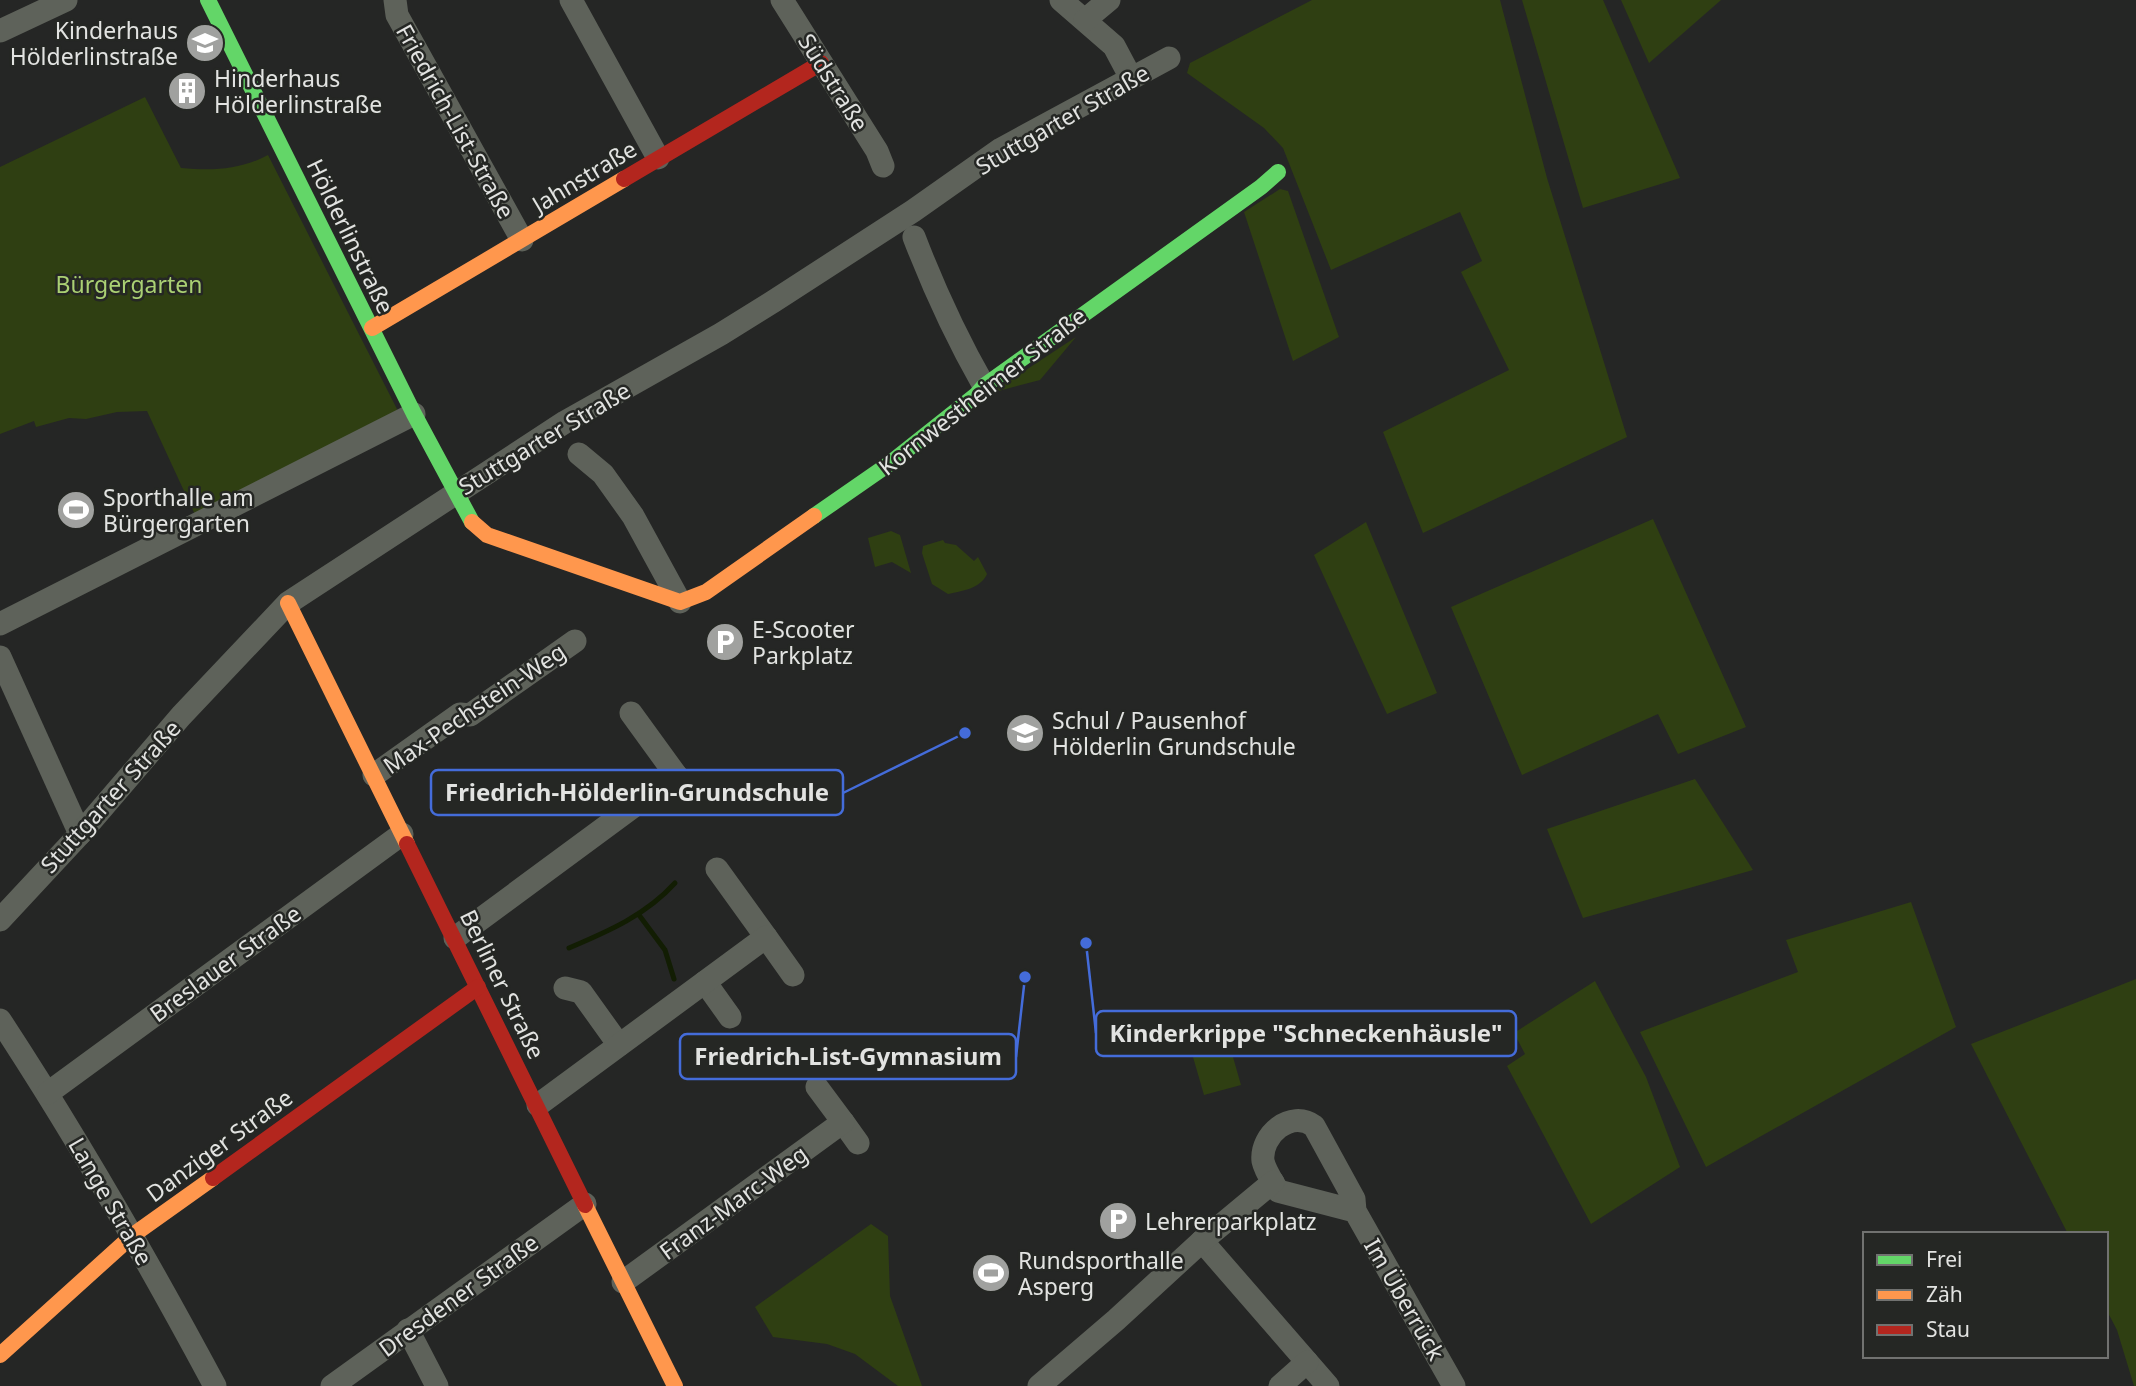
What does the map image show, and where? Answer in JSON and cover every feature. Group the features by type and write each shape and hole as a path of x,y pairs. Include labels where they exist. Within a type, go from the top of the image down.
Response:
{"street":[{"path":"0,31 65,0"},
{"name":"Hölderlinstraße","path":"208,0 455,492"},
{"name":"Friedrich-List-Straße","path":"395,0 397,15 522,240"},
{"path":"571,0 658,158"},
{"name":"Südstraße","path":"782,0 877,151 883,166"},
{"path":"1061,0 1114,46 1131,78"},
{"path":"1085,20 1109,0"},
{"name":"Stuttgarter Straße","path":"0,920 80,834 181,716 288,603 565,422 721,334 913,211 1001,149 1169,58"},
{"name":"Jahnstraße","path":"372,328 821,63"},
{"name":"Kornwestheimer Straße","path":"680,602 706,592 897,459 976,396 984,386 1261,187 1278,172"},
{"path":"914,237 960,346 984,386"},
{"path":"0,624 414,414"},
{"path":"579,454 603,474 633,516 680,602"},
{"path":"455,492 474,525 487,535 680,602"},
{"name":"Berliner Straße","path":"288,603 675,1386"},
{"name":"Max-Pechstein-Weg","path":"374,775 460,714 470,715 575,641"},
{"path":"0,657 80,834"},
{"path":"631,713 691,796"},
{"path":"455,938 676,775"},
{"name":"Breslauer Straße","path":"48,1093 402,834"},
{"path":"717,869 793,975"},
{"path":"538,1105 766,937"},
{"path":"705,982 730,1017"},
{"name":"Danziger Straße","path":"0,1355 132,1235 478,987"},
{"path":"565,988 581,992 619,1045"},
{"name":"Lange Straße","path":"0,1020 48,1093 132,1235 215,1386"},
{"path":"817,1087 858,1143"},
{"name":"Im Überrück","path":"1355,1211 1278,1191 1263,1164 1263,1151 1274,1130 1294,1120 1309,1122 1322,1137 1354,1199 1355,1211 1454,1386"},
{"name":"Franz-Marc-Weg","path":"623,1282 843,1122"},
{"path":"1039,1386 1272,1182"},
{"name":"Dresdener Straße","path":"332,1386 585,1204"},
{"path":"1202,1241 1328,1386"},
{"path":"408,1330 438,1386"},
{"path":"1280,1386 1307,1362"}],"green space":[{"path":"1312,0 1500,0 1547,178 1627,437 1423,533 1383,432 1509,370 1461,272 1482,261 1460,212 1331,270 1283,148 1264,128 1187,73 1190,63"},
{"path":"1522,0 1603,0 1680,178 1583,208"},
{"path":"1621,0 1721,0 1649,63"},
{"name":"Bürgergarten","path":"145,97 181,168 226,168 247,164 268,155 399,413 197,519 147,411 117,412 86,419 69,418 36,427 34,421 0,434 0,167"},
{"path":"1280,189 1288,191 1339,337 1293,361 1244,212"},
{"path":"1076,337 1040,380 991,393"},
{"path":"1653,519 1746,727 1678,754 1658,714 1522,775 1451,607"},
{"path":"1366,522 1437,693 1387,714 1314,555"},
{"path":"891,531 900,535 911,573 892,562 875,567 868,538"},
{"path":"943,540 956,545 974,561 978,557 987,574 980,583 948,594 932,584 922,553 923,546"},
{"path":"1695,779 1753,870 1583,918 1547,829"},
{"path":"1911,902 1956,1027 1706,1167 1640,1032 1798,972 1786,940"},
{"path":"2136,979 2136,1386 2117,1330 2108,1313 2108,1232 2067,1232 1971,1044"},
{"path":"1595,981 1646,1077 1680,1167 1591,1224 1507,1066 1525,1054 1514,1033"},
{"path":"1221,1015 1241,1085 1204,1095 1184,1026"},
{"path":"871,1224 888,1236 890,1296 922,1386 898,1386 855,1354 827,1344 773,1337 755,1307"}],"waterway":[{"path":"569,948 639,913 675,883"},
{"path":"639,915 665,950 674,979"}],"traffic: fast":[{"path":"208,0 414,414 472,522"},
{"path":"814,516 889,464 984,386 1261,187 1278,172"}],"traffic: slow":[{"path":"372,328 624,179"},
{"path":"472,522 487,535 680,602 706,592 814,516"},
{"path":"288,603 407,844"},
{"path":"0,1355 133,1235 213,1178"},
{"path":"585,1205 675,1386"}],"traffic: jam":[{"path":"624,179 821,63"},
{"path":"407,844 585,1205"},
{"path":"213,1178 478,987"}],"place":[{"name":"Kinderhaus Hölderlinstraße","path":"205,43"},
{"name":"Hinderhaus Hölderlinstraße","path":"187,91"},
{"name":"Sporthalle am Bürgergarten","path":"76,510"},
{"name":"E-Scooter Parkplatz","path":"725,642"},
{"name":"Friedrich-Hölderlin-Grundschule","path":"965,733"},
{"name":"Schul / Pausenhof Hölderlin Grundschule","path":"1025,733"},
{"name":"Kinderkrippe \"Schneckenhäusle\"","path":"1086,943"},
{"name":"Friedrich-List-Gymnasium","path":"1025,977"},
{"name":"Lehrerparkplatz","path":"1118,1221"},
{"name":"Rundsporthalle Asperg","path":"991,1273"}]}
